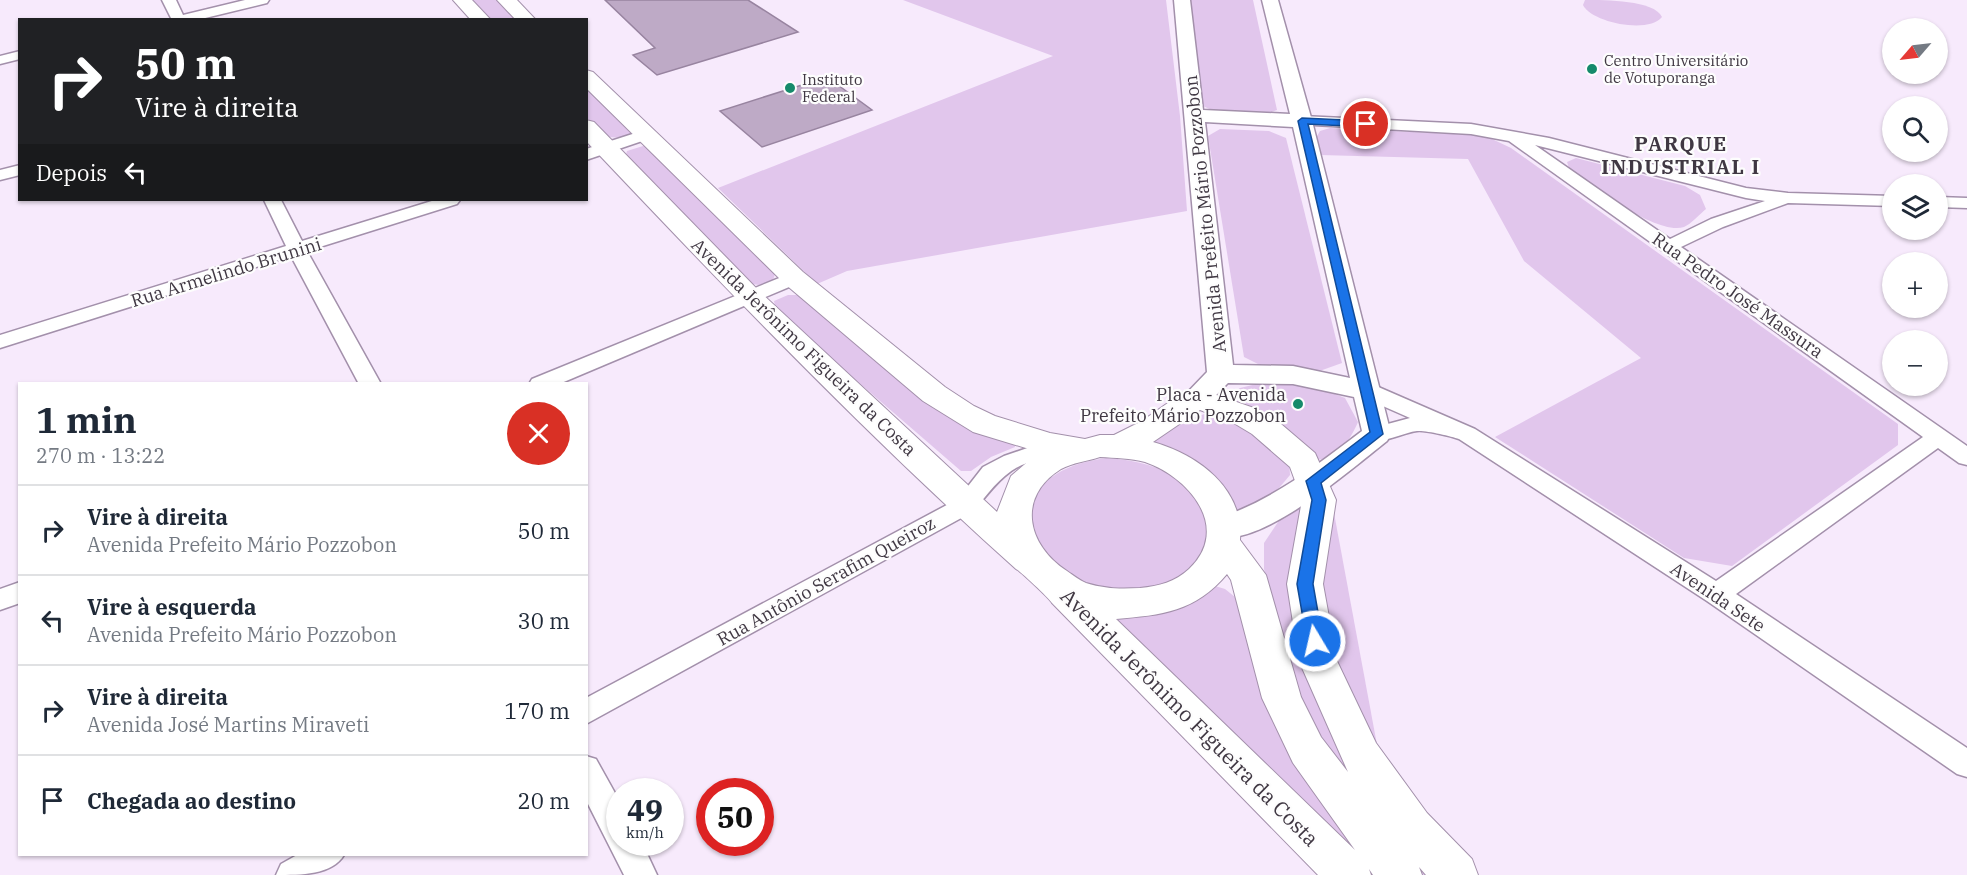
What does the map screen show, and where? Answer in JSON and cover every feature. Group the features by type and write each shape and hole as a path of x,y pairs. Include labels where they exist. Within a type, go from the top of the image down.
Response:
{"main road":[{"path":"462,0 480,18"},
{"path":"506,0 525,18"},
{"path":"588,78 794,278 934,394 963,413 1007,432 1060,446 1070,452"},
{"name":"Avenida Jerônimo Figueira da Costa","path":"588,132 597,152 966,505 1028,558"},
{"path":"1196,399 1243,415 1263,426 1304,461 1319,500 1305,584 1318,661 1361,756 1412,828 1456,875"},
{"name":"Avenida Prefeito Mário Pozzobon","path":"1119,446 1153,429 1196,399"},
{"path":"1119,446 1157,454 1191,472 1214,498 1221,513 1224,536 1218,559 1209,573 1196,585 1160,601 1139,604 1096,601 1056,584 1028,558 1014,528 1013,512 1017,497 1034,471 1070,452 1119,446"},
{"path":"1224,536 1248,575 1282,698 1307,750 1400,875"},
{"name":"Avenida Jerônimo Figueira da Costa","path":"1056,584 1349,875"}],"street":[{"path":"169,0 178,18"},
{"path":"183,18 262,0"},
{"name":"Avenida Prefeito Mário Pozzobon","path":"1182,0 1196,116 1221,374 1196,399"},
{"path":"1224,536 1281,505 1377,434 1302,121 1270,0"},
{"path":"0,60 18,56"},
{"path":"1196,116 1471,129 1508,134 1746,193 1788,198 1882,201"},
{"path":"597,152 648,134"},
{"name":"Rua Pedro José Massura","path":"1508,134 1937,438 1964,453"},
{"path":"0,175 18,170"},
{"path":"1705,184 1717,201 1717,223"},
{"path":"1669,246 1717,223 1788,198"},
{"path":"273,201 297,250 369,382"},
{"name":"Rua Armelindo Brunini","path":"0,342 448,201"},
{"path":"1948,202 1967,203"},
{"path":"545,382 794,278"},
{"path":"1221,374 1293,375 1368,391"},
{"name":"Avenida Sete","path":"1368,391 1467,434 1716,594 1967,764"},
{"name":"Avenida Sete","path":"1377,434 1419,423 1467,434"},
{"path":"1716,594 1937,438"},
{"name":"Rua Antônio Serafim Queiroz","path":"588,711 966,505 991,473 1002,467 1036,453 1070,452"},
{"path":"0,600 18,593"},
{"path":"588,774 606,807"},
{"path":"292,875 326,856"},
{"path":"632,856 641,875"}],"shaded area":[{"path":"470,0 497,0 516,18 488,18"},
{"path":"903,0 1166,0 1180,116 1187,211 847,271 817,284 718,188 1053,56"},
{"path":"1188,0 1253,0 1277,110 1258,115 1239,116 1201,105"},
{"path":"1585,0 1640,4 1657,11 1662,17 1645,25 1621,24 1597,17 1588,11 1583,5"},
{"path":"588,86 632,128 630,135 615,138 597,128 588,119"},
{"path":"1330,128 1475,135 1492,139 1511,148 1898,424 1898,445 1732,566 1684,558 1495,437 1641,358 1524,261 1468,159 1320,155 1316,138 1320,131"},
{"path":"1220,129 1269,131 1286,138 1342,363 1314,373 1262,366 1244,357 1208,136"},
{"path":"643,146 652,147 776,271 773,280 759,285 745,283 625,158 627,151"},
{"path":"1576,158 1685,186 1700,195 1706,209 1684,227 1672,228 1658,224 1624,207 1569,168 1567,162"},
{"path":"788,295 802,295 898,375 933,408 979,430 1014,441 1015,447 991,457 971,471 961,471 776,311 774,301"},
{"path":"1269,381 1314,386 1345,398 1358,422 1351,436 1336,454 1315,459 1271,418 1241,401 1232,393 1240,388"},
{"path":"1215,411 1237,419 1289,461 1290,475 1278,489 1257,505 1230,511 1152,444 1182,423"},
{"path":"1106,458 1154,467 1171,475 1192,494 1201,509 1206,524 1206,540 1202,555 1193,568 1180,579 1162,587 1120,591 1084,583 1055,565 1037,541 1031,515 1039,491 1063,470"},
{"path":"1301,506 1291,588 1439,875 1416,875 1360,808 1293,694 1264,569 1264,543 1282,516"},
{"path":"1334,513 1380,761 1346,701 1329,639 1319,561"},
{"path":"1215,586 1225,589 1235,597 1262,694 1300,774 1380,875 1368,875 1110,617 1153,614 1179,609 1191,604"}],"building":[{"path":"605,0 748,0 798,32 657,75 633,55 655,48"},
{"path":"827,77 872,110 762,147 720,111"}],"place":[{"name":"Centro Universitário de Votuporanga","path":"1592,69"},
{"name":"Instituto Federal","path":"790,88"},
{"name":"Placa - Avenida Prefeito Mário Pozzobon","path":"1298,404"}],"district":[{"name":"PARQUE INDUSTRIAL I","path":"1681,154"}],"route":[{"path":"1315,641 1305,584 1310,549 1316,529 1319,500 1313,481 1377,434 1302,121 1366,124"}]}
